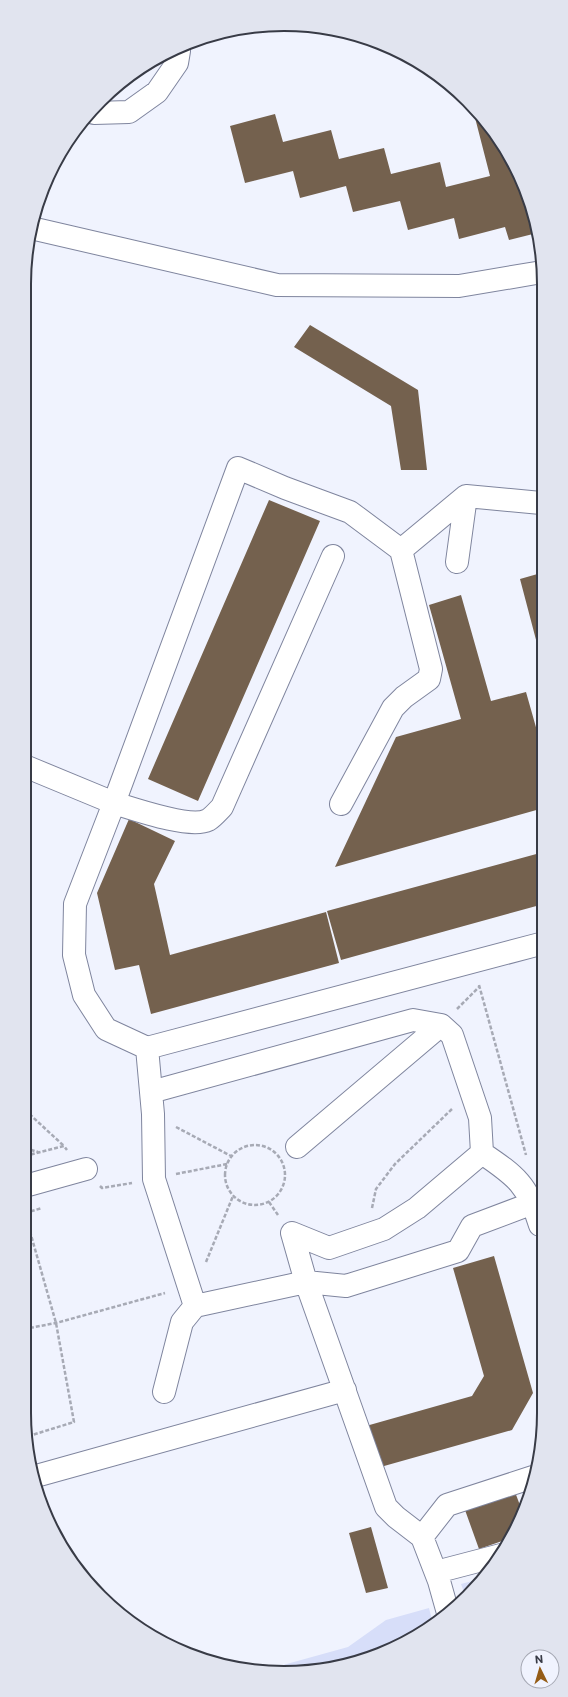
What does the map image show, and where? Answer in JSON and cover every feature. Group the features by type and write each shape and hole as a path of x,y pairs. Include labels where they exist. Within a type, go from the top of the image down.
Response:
{"street":[{"path":"98,113 129,112 157,92 177,63 179,54"},
{"path":"37,229 277,285 459,286 536,273"},
{"path":"341,804 393,708 404,697 429,679 431,669 401,550 350,512 285,488 238,468 75,904 74,955 84,995 106,1029 147,1048 537,945"},
{"path":"458,562 466,496"},
{"path":"401,550 466,496 537,503"},
{"path":"31,769 114,803 166,818 195,822 208,820 222,807 333,556"},
{"path":"151,1092 414,1020 441,1024 452,1035 480,1118 482,1153"},
{"path":"297,1147 441,1024"},
{"path":"147,1048 153,1114 154,1179 195,1306"},
{"path":"482,1153 515,1176 533,1203 537,1216"},
{"path":"446,1607 436,1572 422,1537 386,1507 306,1282 292,1233 329,1248 384,1229 417,1208 482,1153"},
{"path":"31,1184 86,1169"},
{"path":"164,1392 182,1322 195,1306 306,1282 346,1286 458,1251 472,1226 533,1203"},
{"path":"39,1475 345,1390"},
{"path":"422,1537 447,1505 528,1479"},
{"path":"436,1572 492,1557"}],"path":[{"path":"473,961 528,1161"},
{"path":"441,1024 480,986"},
{"path":"367,1235 376,1189 395,1164 447,1112 471,1092"},
{"path":"153,1114 230,1156"},
{"path":"31,1116 64,1146"},
{"path":"251,1144 263,1145 274,1150 282,1160 286,1172 285,1183 279,1194 269,1202 257,1205 244,1203 233,1196 226,1185 225,1174 226,1164 230,1156 241,1148 251,1144"},
{"path":"31,1150 39,1152"},
{"path":"31,1328 56,1323 178,1289 187,1280 204,1269 233,1196"},
{"path":"31,1235 56,1323 74,1422 32,1435"}],"shaded area":[{"path":"473,1581 464,1591 461,1584"},
{"path":"429,1608 432,1618 396,1640 365,1653 317,1664 280,1666 348,1647 386,1620"}],"building":[{"path":"275,114 283,142 331,130 339,159 384,148 391,174 440,162 446,187 490,176 475,118 494,143 511,172 524,203 532,234 509,240 505,227 459,239 454,218 408,230 400,201 353,212 346,186 300,198 293,171 245,183 230,126"},
{"path":"310,325 418,390 427,470 401,470 391,406 294,347"},
{"path":"269,500 320,521 198,801 148,779"},
{"path":"537,574 537,644 520,579"},
{"path":"461,595 491,701 526,692 537,731 537,810 335,867 396,737 461,719 429,605"},
{"path":"129,819 175,841 154,884 170,955 326,912 339,963 151,1014 139,965 115,970 97,893"},
{"path":"537,854 537,906 341,960 327,911"},
{"path":"494,1256 533,1393 512,1430 377,1468 366,1426 472,1396 484,1376 453,1268"},
{"path":"515,1492 520,1505 502,1541 479,1549 465,1510"},
{"path":"371,1527 388,1588 366,1593 349,1533"}]}
